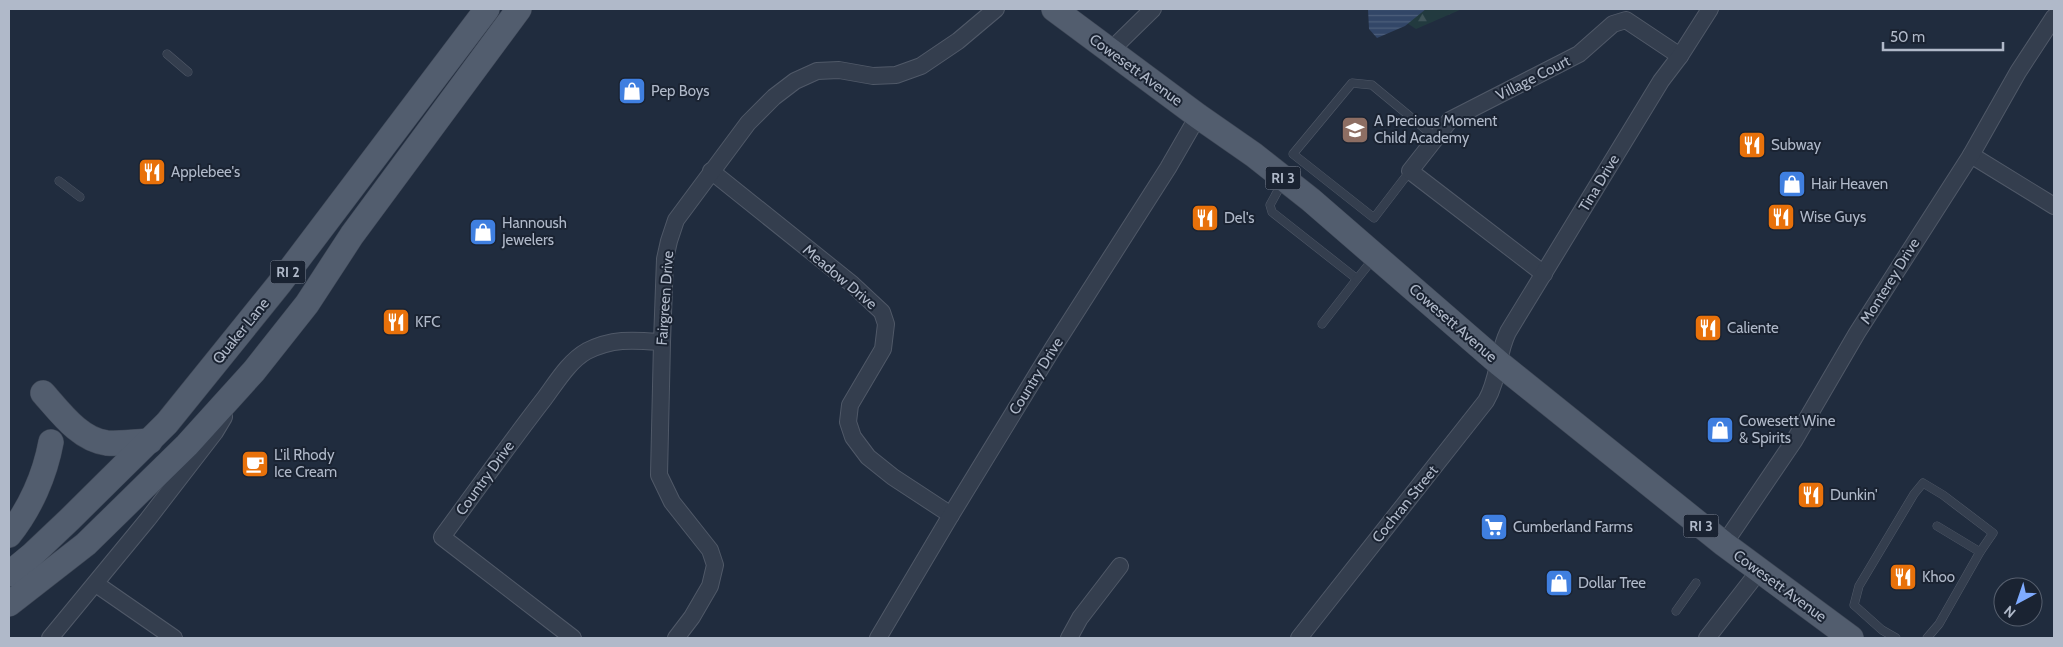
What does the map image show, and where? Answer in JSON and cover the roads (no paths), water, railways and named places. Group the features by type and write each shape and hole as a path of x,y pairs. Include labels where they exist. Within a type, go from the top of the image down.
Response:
{"main road":[{"name":"Quaker Lane","path":"9,574 70,520 173,416 280,283 487,9"},
{"name":"RI 2","path":"9,604 86,544 187,445 254,371 307,304 352,235 520,9"},
{"name":"Cowesett Avenue","path":"1054,9 1198,116 1241,145 1376,256 1500,364 1724,544 1851,638"},
{"path":"280,283 307,304"},
{"path":"43,393 72,425 88,436 105,443 150,441"},
{"path":"9,536 23,516 32,498 48,460 51,442"}],"street":[{"name":"Fairgreen Drive","path":"676,638 692,617 710,586 715,566 710,550 672,502 659,475 665,259 676,220 748,122 774,97 795,81 817,71 839,70 873,76 896,75 921,66 958,41 996,9"},
{"path":"1110,51 1152,9"},
{"name":"Tina Drive","path":"1500,364 1504,340 1661,81 1680,56 1710,9"},
{"name":"Monterey Drive","path":"1724,544 1794,441 1857,333 1971,155 2018,72 2054,17"},
{"name":"Village Court","path":"1410,171 1450,120 1579,54 1613,24 1626,20 1680,56"},
{"name":"Country Drive","path":"878,638 951,514 1058,340 1168,168 1198,116"},
{"path":"1971,155 2054,206"},
{"name":"Meadow Drive","path":"711,171 852,284 882,312 886,324 883,349 850,405 848,422 853,437 868,456 893,477 951,514"},
{"path":"1410,171 1544,274"},
{"name":"Country Drive","path":"573,638 442,537 527,421 569,367 580,356 605,343 624,340 662,342"},
{"name":"Cochran Street","path":"1299,638 1486,400 1496,381 1500,364"},
{"path":"50,638 96,584 215,432 254,371"},
{"path":"1069,638 1080,618 1120,566"},
{"path":"1707,638 1759,571"},
{"path":"96,584 174,638"}],"lane":[{"path":"167,54 188,72"},
{"path":"1410,171 1374,218 1294,154 1352,83 1372,85 1436,138"},
{"path":"1284,179 1270,205 1272,212 1357,279"},
{"path":"59,181 80,197"},
{"path":"1322,324 1376,256"},
{"path":"1896,638 1882,630 1854,606 1859,586 1914,494 1923,483 1943,494 1992,534 1939,624 1927,638"},
{"path":"1938,526 1980,552"},
{"path":"1676,611 1696,583"}],"water":[{"path":"1368,9 1426,9 1405,26 1377,38 1369,29"}],"place":[{"name":"Pep Boys","path":"632,91"},
{"name":"A Precious Moment Child Academy","path":"1355,130"},
{"name":"Subway","path":"1752,145"},
{"name":"Applebee's","path":"152,172"},
{"name":"Hair Heaven","path":"1792,184"},
{"name":"Wise Guys","path":"1781,217"},
{"name":"Del's","path":"1205,218"},
{"name":"Hannoush Jewelers","path":"483,232"},
{"name":"KFC","path":"396,322"},
{"name":"Caliente","path":"1708,328"},
{"name":"Cowesett Wine & Spirits","path":"1720,430"},
{"name":"L'il Rhody Ice Cream","path":"255,464"},
{"name":"Dunkin'","path":"1811,495"},
{"name":"Cumberland Farms","path":"1494,527"},
{"name":"Khoo","path":"1903,577"},
{"name":"Dollar Tree","path":"1559,583"}]}
